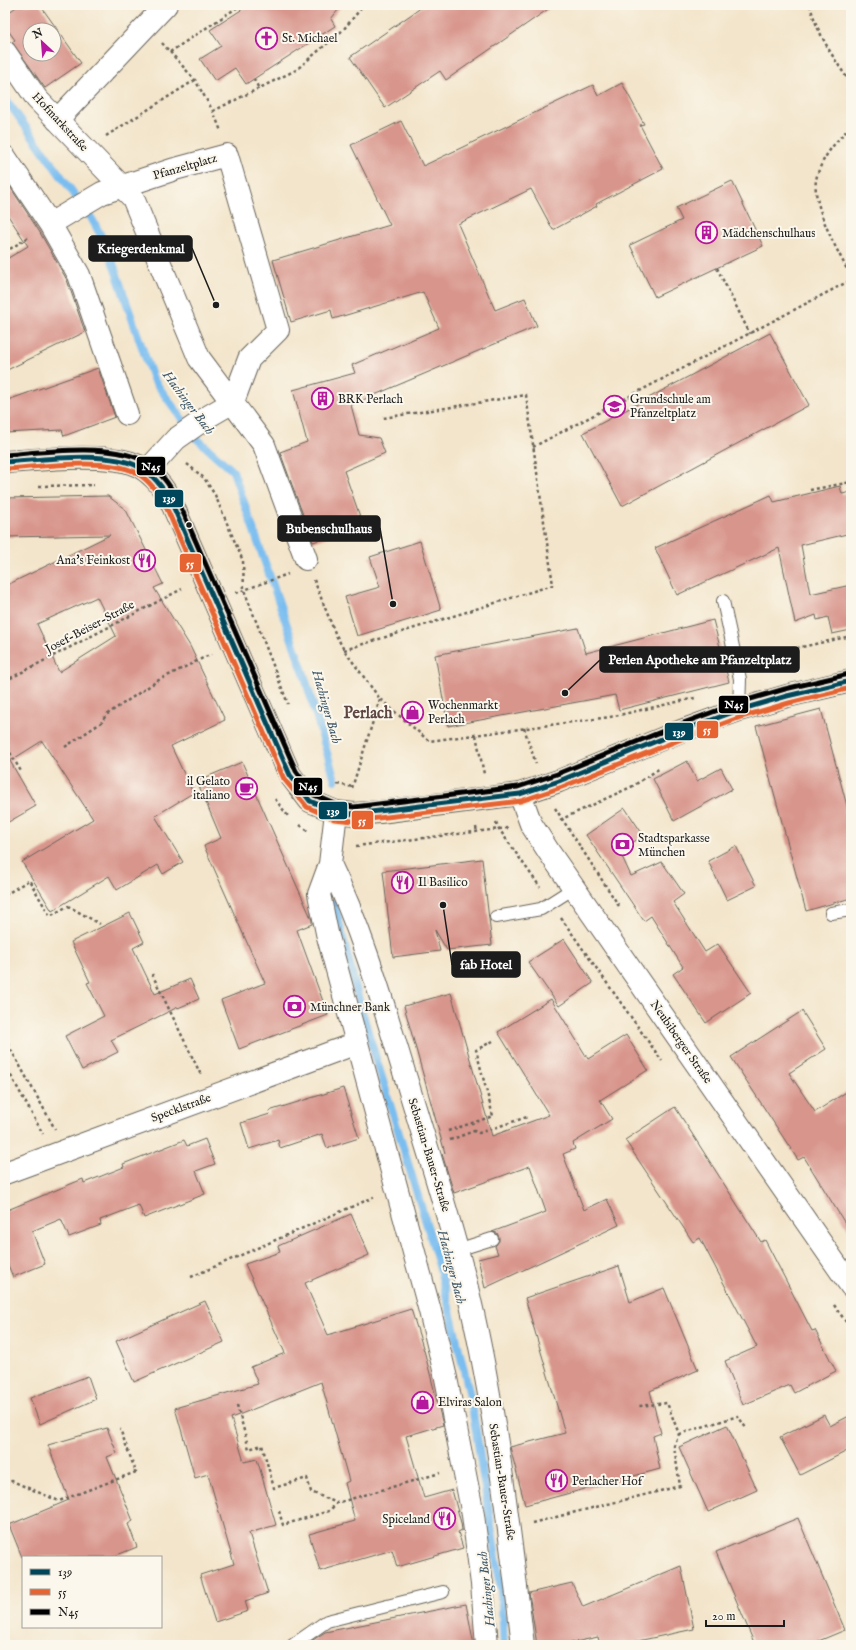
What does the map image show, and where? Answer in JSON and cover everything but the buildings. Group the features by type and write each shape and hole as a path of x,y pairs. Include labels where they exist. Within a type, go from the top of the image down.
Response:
{"main road":[{"path":"5,462 99,458 131,463 147,471 161,485 173,506 290,775 310,801 336,812 354,814 380,812 520,794 559,782 681,731 739,710 787,696 851,681"}],"street":[{"path":"57,120 166,5"},
{"name":"Hofmarkstraße","path":"5,52 37,99 85,149 112,190"},
{"name":"Pfanzeltplatz","path":"50,224 69,212 112,190 175,168 227,155 278,330 249,359 233,402"},
{"path":"5,157 50,224 79,276 127,414"},
{"path":"112,190 133,198 198,358 233,402 264,445 306,559"},
{"path":"147,471 176,439 209,416 233,402"},
{"name":"Neubiberger Straße","path":"520,794 531,824 574,888 851,1286"},
{"path":"336,812 330,864 319,894 327,933 430,1311 464,1466 473,1515 481,1571 486,1645"},
{"name":"Sebastian-Bauer-Straße","path":"330,864 344,893 358,930 391,1030 426,1143 470,1298 510,1529 523,1645"},
{"name":"Specklstraße","path":"5,1173 357,1043"}],"lane":[{"path":"723,601 740,680 746,686 739,710"},
{"path":"496,916 541,910 574,888"},
{"path":"831,913 851,910"},
{"path":"457,1250 492,1239"},
{"path":"293,1645 327,1620 444,1592"}],"path":[{"path":"170,52 241,5"},
{"path":"213,111 296,70 343,30 364,5"},
{"path":"810,5 813,19 832,56 851,84"},
{"path":"145,27 195,80 213,111 221,131 227,155"},
{"path":"254,79 259,89"},
{"path":"85,149 195,80"},
{"path":"533,447 750,334 851,279 819,209 816,180 828,152 851,127"},
{"path":"5,252 50,224"},
{"path":"717,268 750,334"},
{"path":"344,650 553,586 526,395 383,418"},
{"path":"185,462 204,478 215,495 243,561 244,590 290,709"},
{"path":"810,490 851,482"},
{"path":"306,559 335,634 344,650 380,699 429,741 610,717 702,696"},
{"path":"258,584 286,574"},
{"name":"Josef-Beiser-Straße","path":"5,681 183,588"},
{"path":"746,686 766,655 851,636"},
{"path":"65,747 102,722 106,715 158,682 211,654"},
{"path":"336,812 353,787 380,699"},
{"path":"524,728 537,766"},
{"path":"476,735 486,781"},
{"path":"5,750 9,750 22,773"},
{"path":"330,782 353,787"},
{"path":"552,804 561,820"},
{"path":"476,826 477,833"},
{"path":"382,836 383,842"},
{"path":"5,895 29,880 50,916 68,906 100,924"},
{"path":"152,974 212,1097"},
{"path":"5,1039 60,1152"},
{"path":"426,1143 493,1116 476,1050 493,1041"},
{"path":"5,1065 60,1152"},
{"path":"426,1143 474,1131 479,1133 527,1117"},
{"path":"191,1277 396,1188"},
{"path":"510,1529 680,1486 674,1446 679,1434 667,1403 638,1406"},
{"path":"237,1405 250,1449 262,1445 274,1488 307,1478 311,1492 337,1503"},
{"path":"679,1434 738,1416 746,1428"},
{"path":"5,1484 12,1481 59,1501 136,1472 120,1429"},
{"path":"279,1511 283,1525 330,1511 337,1503 464,1466"}],"waterway":[{"name":"Hachinger Bach","path":"5,98 92,219 108,249 153,379 196,438 233,471 304,674 335,780"},
{"name":"Hachinger Bach","path":"334,903 362,1012 439,1265 471,1400 501,1589 504,1645"}],"transit line":[{"name":"N45","path":"5,455 75,450 112,452 128,455 142,460 159,473 168,484 179,503 296,771 314,795 338,805 354,807 518,787 557,774 737,703 785,689 849,674"},
{"name":"139","path":"5,462 93,457 126,462 145,470 155,479 167,494 173,506 290,775 310,801 336,812 354,814 520,794 559,781 681,731 739,710 787,696 851,681"},
{"name":"55","path":"5,469 72,464 107,465 122,467 135,472 150,483 167,509 284,779 307,807 334,819 353,821 521,801 562,787 684,738 741,717 789,703 851,688"}],"place":[{"name":"St. Michael","path":"266,38"},
{"name":"Mädchenschulhaus","path":"706,233"},
{"name":"Kriegerdenkmal","path":"216,305"},
{"name":"BRK Perlach","path":"322,399"},
{"name":"Grundschule am Pfanzeltplatz","path":"615,406"},
{"name":"Ana's Feinkost","path":"145,560"},
{"name":"Bubenschulhaus","path":"393,604"},
{"name":"Perlen Apotheke am Pfanzeltplatz","path":"565,693"},
{"name":"Wochenmarkt Perlach","path":"412,712"},
{"name":"il Gelato italiano","path":"246,788"},
{"name":"Stadtsparkasse München","path":"623,845"},
{"name":"Il Basilico","path":"402,882"},
{"name":"fab Hotel","path":"443,905"},
{"name":"Münchner Bank","path":"295,1007"},
{"name":"Elviras Salon","path":"423,1402"},
{"name":"Perlacher Hof","path":"557,1481"},
{"name":"Spiceland","path":"445,1519"}],"district":[{"name":"Perlach","path":"368,714"}]}
